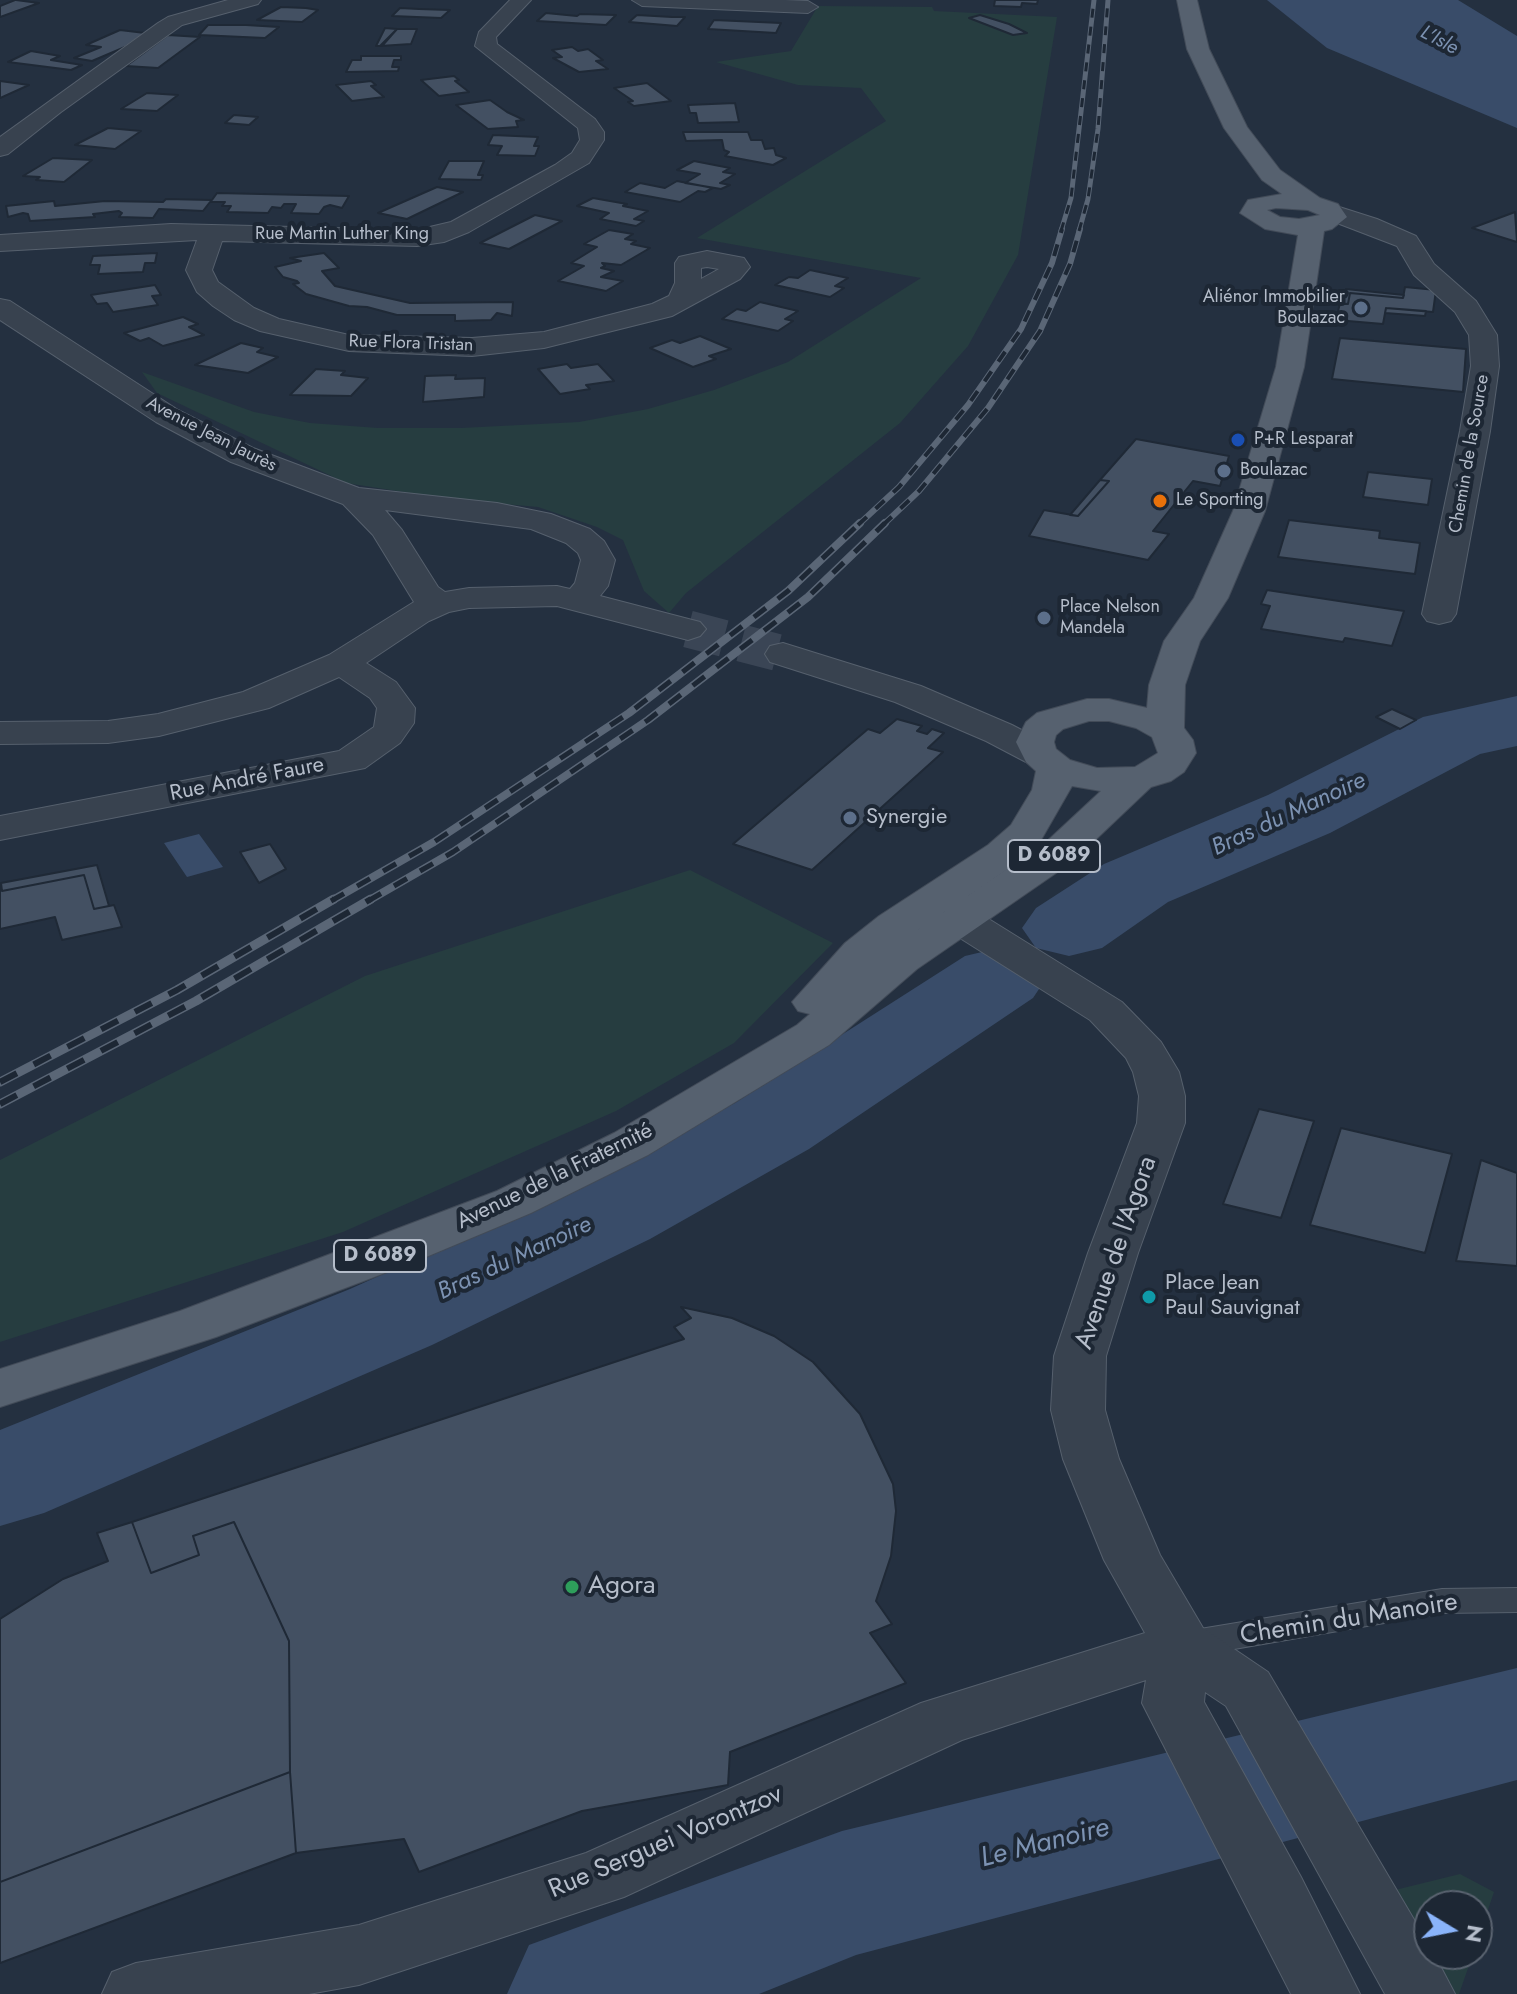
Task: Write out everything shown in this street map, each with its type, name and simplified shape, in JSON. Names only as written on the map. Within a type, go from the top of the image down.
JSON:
[{"type":"main road","points":[[1187,0],[1198,49],[1210,80],[1236,128],[1271,175],[1320,217]]},
{"type":"main road","points":[[1266,215],[1271,175]]},
{"type":"main road","points":[[1266,215],[1288,200],[1320,217]]},
{"type":"main road","points":[[1266,215],[1296,246],[1307,265]]},
{"type":"main road","points":[[1165,729],[1167,685],[1182,641],[1211,598],[1249,511],[1290,367],[1307,265],[1320,217]]},
{"type":"main road","points":[[1067,714],[1130,684],[1182,641]]},
{"type":"main road","points":[[1047,761],[1094,780],[1137,779],[1157,773],[1170,764],[1177,753],[1174,740],[1165,729],[1149,720],[1119,712],[1087,710],[1067,714]]},
{"type":"main road","name":"Avenue de la Fraternité","points":[[0,1388],[198,1324],[514,1202],[631,1144],[813,1035],[902,960],[1002,854],[1027,832],[1052,790],[1047,761],[1035,742],[1039,730],[1067,714]]},
{"type":"main road","name":"Avenue de la Fraternité","points":[[947,912],[1058,853],[1137,779]]},
{"type":"street","points":[[0,149],[53,107],[175,21],[251,0]]},
{"type":"street","name":"Rue Martin Luther King","points":[[0,243],[76,236],[214,233],[431,237],[460,227],[581,158],[592,140],[587,124],[493,54],[484,41],[521,0]]},
{"type":"street","points":[[642,0],[808,7]]},
{"type":"street","name":"Chemin de la Source","points":[[1320,217],[1393,233],[1407,241],[1423,269],[1466,307],[1483,335],[1485,366],[1475,431],[1439,614]]},
{"type":"street","name":"Rue Flora Tristan","points":[[214,233],[204,250],[199,270],[207,286],[223,300],[244,314],[270,325],[349,343],[472,347],[544,340],[639,317],[681,301]]},
{"type":"street","name":"Avenue Jean Jaurès","points":[[0,307],[167,416],[242,455],[354,497],[386,530],[425,594],[439,604]]},
{"type":"street","points":[[354,497],[511,516],[557,526],[578,536],[592,548],[598,560],[591,586],[579,599]]},
{"type":"street","points":[[0,733],[66,735],[159,725],[256,700],[342,663],[381,635],[439,604],[498,595],[530,594],[579,599],[688,629]]},
{"type":"street","points":[[783,654],[908,694],[999,733],[1047,761]]},
{"type":"street","name":"Rue André Faure","points":[[0,828],[351,760],[387,735],[395,723],[396,708],[383,690],[342,663]]},
{"type":"street","points":[[908,694],[1016,715],[1067,714]]},
{"type":"street","name":"Avenue de l'Agora","points":[[947,912],[1106,1011],[1145,1052],[1156,1072],[1162,1096],[1161,1123],[1118,1238],[1080,1356],[1078,1410],[1091,1459],[1133,1560],[1182,1645]]},
{"type":"street","points":[[1326,1994],[1173,1703],[1182,1645],[1247,1689],[1421,1994]]},
{"type":"street","name":"Rue Serguei Vorontzov","points":[[136,1994],[359,1955],[601,1877],[943,1721],[1182,1645]]},
{"type":"lane","name":"Chemin du Manoire","points":[[1182,1645],[1442,1601],[1517,1600]]},
{"type":"green space","points":[[818,6],[932,7],[934,11],[1057,17],[1018,255],[968,346],[900,423],[686,593],[669,613],[644,591],[623,540],[597,527],[538,507],[448,499],[346,483],[157,393],[142,372],[254,412],[310,423],[378,428],[461,428],[579,422],[648,409],[714,390],[788,362],[921,278],[697,238],[886,121],[861,88],[798,85],[716,62],[791,51]]},
{"type":"green space","points":[[690,870],[833,943],[734,1043],[616,1111],[343,1232],[0,1342],[0,1160],[365,976]]},
{"type":"green space","points":[[1460,1874],[1490,1890],[1413,1890],[1413,1929],[1391,1891]]},
{"type":"green space","points":[[1437,1970],[1467,1970],[1459,1994],[1451,1994]]},
{"type":"water","name":"L'Isle","points":[[1267,0],[1458,0],[1517,36],[1517,128],[1327,48]]},
{"type":"water","points":[[199,834],[223,867],[187,877],[164,843]]},
{"type":"building","points":[[15,0],[39,3],[0,17],[0,6]]},
{"type":"building","points":[[995,0],[1038,0],[1037,4],[1022,3],[1021,7],[994,6]]},
{"type":"building","points":[[281,7],[318,10],[302,22],[257,20]]},
{"type":"building","points":[[400,8],[450,10],[441,18],[392,16]]},
{"type":"building","points":[[546,13],[616,15],[606,25],[537,21]]},
{"type":"building","points":[[637,15],[685,17],[677,26],[629,22]]},
{"type":"building","points":[[980,15],[1027,33],[1013,35],[969,18]]},
{"type":"building","points":[[714,20],[781,23],[776,33],[708,29]]},
{"type":"building","points":[[208,25],[279,27],[265,38],[199,35]]},
{"type":"building","points":[[385,28],[397,29],[382,46],[376,46]]},
{"type":"building","points":[[397,29],[417,29],[411,44],[380,46]]},
{"type":"building","points":[[120,30],[145,33],[125,47],[92,61],[74,58],[101,47],[86,45]]},
{"type":"building","points":[[168,35],[200,37],[158,68],[126,66]]},
{"type":"building","points":[[572,47],[578,51],[588,49],[603,60],[596,61],[608,69],[579,72],[553,58],[562,57],[552,50]]},
{"type":"building","points":[[31,51],[60,56],[51,60],[82,65],[71,70],[8,62]]},
{"type":"building","points":[[361,56],[401,56],[401,60],[394,60],[392,67],[399,67],[398,71],[346,72],[352,60],[361,60]]},
{"type":"building","points":[[454,76],[459,80],[455,81],[469,92],[439,96],[421,80]]},
{"type":"building","points":[[0,81],[29,85],[0,98]]},
{"type":"building","points":[[371,81],[376,85],[371,86],[384,97],[352,101],[336,85]]},
{"type":"building","points":[[647,83],[671,101],[634,106],[628,102],[633,101],[614,88]]},
{"type":"building","points":[[147,93],[178,95],[157,111],[121,109]]},
{"type":"building","points":[[490,100],[524,120],[516,121],[518,127],[488,129],[456,105]]},
{"type":"building","points":[[735,103],[739,122],[698,123],[696,113],[690,113],[688,105]]},
{"type":"building","points":[[234,115],[258,117],[249,125],[225,123]]},
{"type":"building","points":[[108,128],[141,131],[115,149],[75,145]]},
{"type":"building","points":[[683,132],[748,132],[751,140],[762,140],[765,149],[774,148],[776,155],[786,158],[773,165],[725,156],[729,152],[724,150],[722,140],[686,141]]},
{"type":"building","points":[[493,135],[538,137],[534,146],[539,146],[535,156],[497,155],[502,146],[488,145]]},
{"type":"building","points":[[53,158],[92,160],[64,182],[23,176]]},
{"type":"building","points":[[449,161],[484,161],[478,175],[483,175],[481,180],[439,179]]},
{"type":"building","points":[[694,161],[730,168],[723,172],[735,174],[720,183],[730,185],[721,189],[685,183],[700,174],[677,170]]},
{"type":"building","points":[[677,181],[713,188],[698,191],[680,202],[625,192],[640,183],[665,188]]},
{"type":"building","points":[[437,187],[463,192],[407,219],[378,213]]},
{"type":"building","points":[[217,193],[349,196],[342,208],[330,205],[319,214],[291,213],[296,204],[272,207],[268,213],[227,212],[231,206],[222,206],[225,202],[210,202],[203,211],[159,209],[153,218],[119,217],[122,213],[119,211],[93,214],[95,217],[30,221],[28,214],[23,213],[8,217],[6,206],[54,201],[55,206],[105,201],[212,200]]},
{"type":"building","points":[[593,198],[648,211],[634,219],[644,221],[636,226],[600,219],[609,213],[577,206]]},
{"type":"building","points":[[1515,212],[1517,242],[1472,228]]},
{"type":"building","points":[[535,215],[562,221],[509,249],[480,243]]},
{"type":"building","points":[[609,230],[633,234],[625,239],[636,241],[631,244],[650,248],[621,265],[602,263],[605,266],[601,268],[614,271],[601,277],[623,281],[606,291],[558,281],[584,266],[571,263],[597,247],[584,244]]},
{"type":"building","points":[[157,253],[155,263],[145,263],[143,272],[98,274],[100,265],[90,265],[93,256]]},
{"type":"building","points":[[324,253],[339,268],[322,271],[335,286],[410,303],[513,302],[512,316],[497,313],[491,320],[455,321],[455,315],[397,315],[349,306],[306,294],[293,284],[299,283],[297,281],[283,277],[275,267],[301,261],[290,258]]},
{"type":"building","points":[[810,270],[848,278],[835,286],[844,288],[830,297],[775,285],[789,277],[798,278]]},
{"type":"building","points":[[155,285],[161,295],[152,296],[158,305],[113,312],[107,303],[97,304],[91,295]]},
{"type":"building","points":[[1405,287],[1436,290],[1433,312],[1386,308],[1383,324],[1336,320],[1340,303],[1348,304],[1350,293],[1403,298]]},
{"type":"building","points":[[1346,289],[1404,295],[1403,298],[1350,293],[1348,304],[1343,304]]},
{"type":"building","points":[[760,302],[798,311],[785,319],[793,321],[778,331],[722,319],[737,309],[746,311]]},
{"type":"building","points":[[1386,308],[1426,311],[1425,316],[1385,313]]},
{"type":"building","points":[[183,317],[198,324],[189,327],[204,335],[163,346],[149,338],[140,341],[124,333]]},
{"type":"building","points":[[700,336],[731,349],[709,356],[716,359],[693,367],[650,348],[672,340],[680,343]]},
{"type":"building","points":[[1340,338],[1466,349],[1463,392],[1332,379]]},
{"type":"building","points":[[241,343],[263,348],[257,352],[278,357],[248,373],[195,365]]},
{"type":"building","points":[[567,364],[571,368],[598,364],[614,381],[586,385],[590,389],[560,394],[538,369]]},
{"type":"building","points":[[316,369],[345,371],[341,375],[368,378],[351,396],[290,395]]},
{"type":"building","points":[[456,375],[455,379],[485,378],[484,397],[423,402],[425,376]]},
{"type":"building","points":[[1136,439],[1229,456],[1220,486],[1193,481],[1153,531],[1169,534],[1148,560],[1029,536],[1044,510],[1078,516],[1109,481],[1100,480]]},
{"type":"building","points":[[1368,472],[1432,479],[1428,505],[1363,497]]},
{"type":"building","points":[[1100,480],[1109,481],[1078,516],[1070,515]]},
{"type":"building","points":[[1289,520],[1380,531],[1379,538],[1420,543],[1415,574],[1278,557]]},
{"type":"building","points":[[1267,590],[1404,611],[1392,646],[1345,638],[1343,642],[1261,629],[1270,606],[1261,604]]},
{"type":"building","points":[[1392,709],[1416,720],[1400,729],[1376,717]]},
{"type":"building","points":[[897,719],[922,726],[917,731],[927,734],[932,729],[944,733],[928,748],[943,752],[812,870],[733,844],[868,729],[880,733]]},
{"type":"building","points":[[270,844],[286,869],[259,883],[240,852]]},
{"type":"building","points":[[97,865],[109,906],[94,909],[84,875],[2,891],[1,883]]},
{"type":"building","points":[[84,875],[94,909],[114,905],[122,927],[62,940],[55,917],[0,929],[0,884],[2,891]]},
{"type":"building","points":[[1259,1109],[1314,1121],[1281,1218],[1223,1204]]},
{"type":"building","points":[[1341,1128],[1452,1154],[1425,1253],[1310,1225]]},
{"type":"building","points":[[1481,1160],[1517,1173],[1517,1266],[1456,1261]]},
{"type":"building","name":"Agora","points":[[681,1307],[732,1318],[774,1336],[813,1362],[860,1414],[893,1484],[896,1511],[891,1556],[876,1601],[892,1624],[870,1633],[906,1683],[730,1752],[728,1785],[582,1811],[419,1872],[404,1839],[296,1853],[290,1772],[289,1641],[234,1522],[193,1536],[199,1555],[151,1573],[132,1522],[684,1339],[674,1327],[691,1318]]},
{"type":"building","points":[[132,1522],[151,1573],[199,1555],[193,1536],[234,1522],[289,1641],[290,1772],[0,1882],[0,1619],[63,1579],[108,1561],[97,1533]]},
{"type":"building","points":[[290,1772],[296,1853],[0,1963],[0,1882]]},
{"type":"waterway","name":"Bras du Manoire","points":[[1069,928],[1136,883],[1299,814],[1453,735],[1517,721]]},
{"type":"waterway","name":"Bras du Manoire","points":[[0,1480],[391,1317],[611,1214],[772,1126],[999,977]]},
{"type":"waterway","name":"Le Manoire","points":[[583,1994],[842,1895],[1517,1724]]},
{"type":"tunnel","points":[[688,629],[783,654]]},
{"type":"railway","points":[[1061,231],[1071,198],[1094,0]]},
{"type":"railway","points":[[1079,231],[1088,199],[1098,129],[1108,0]]},
{"type":"railway","points":[[858,525],[899,487],[968,405],[1021,329],[1052,263],[1062,229]]},
{"type":"railway","points":[[883,525],[919,491],[988,408],[1040,331],[1070,264],[1080,229]]},
{"type":"railway","points":[[331,901],[434,842],[629,713],[788,591],[860,523]]},
{"type":"railway","points":[[368,901],[453,852],[648,720],[808,597],[885,523]]},
{"type":"railway","points":[[0,1082],[177,990],[334,899]]},
{"type":"railway","points":[[0,1104],[196,1001],[371,899]]},
{"type":"place","name":"Aliénor Immobilier Boulazac","points":[[1361,308]]},
{"type":"place","name":"P+R Lesparat","points":[[1238,440]]},
{"type":"place","name":"Boulazac","points":[[1224,471]]},
{"type":"place","name":"Le Sporting","points":[[1160,501]]},
{"type":"place","name":"Place Nelson Mandela","points":[[1044,618]]},
{"type":"place","name":"Synergie","points":[[850,818]]},
{"type":"place","name":"Place Jean Paul Sauvignat","points":[[1149,1297]]},
{"type":"place","name":"Agora","points":[[572,1587]]}]
